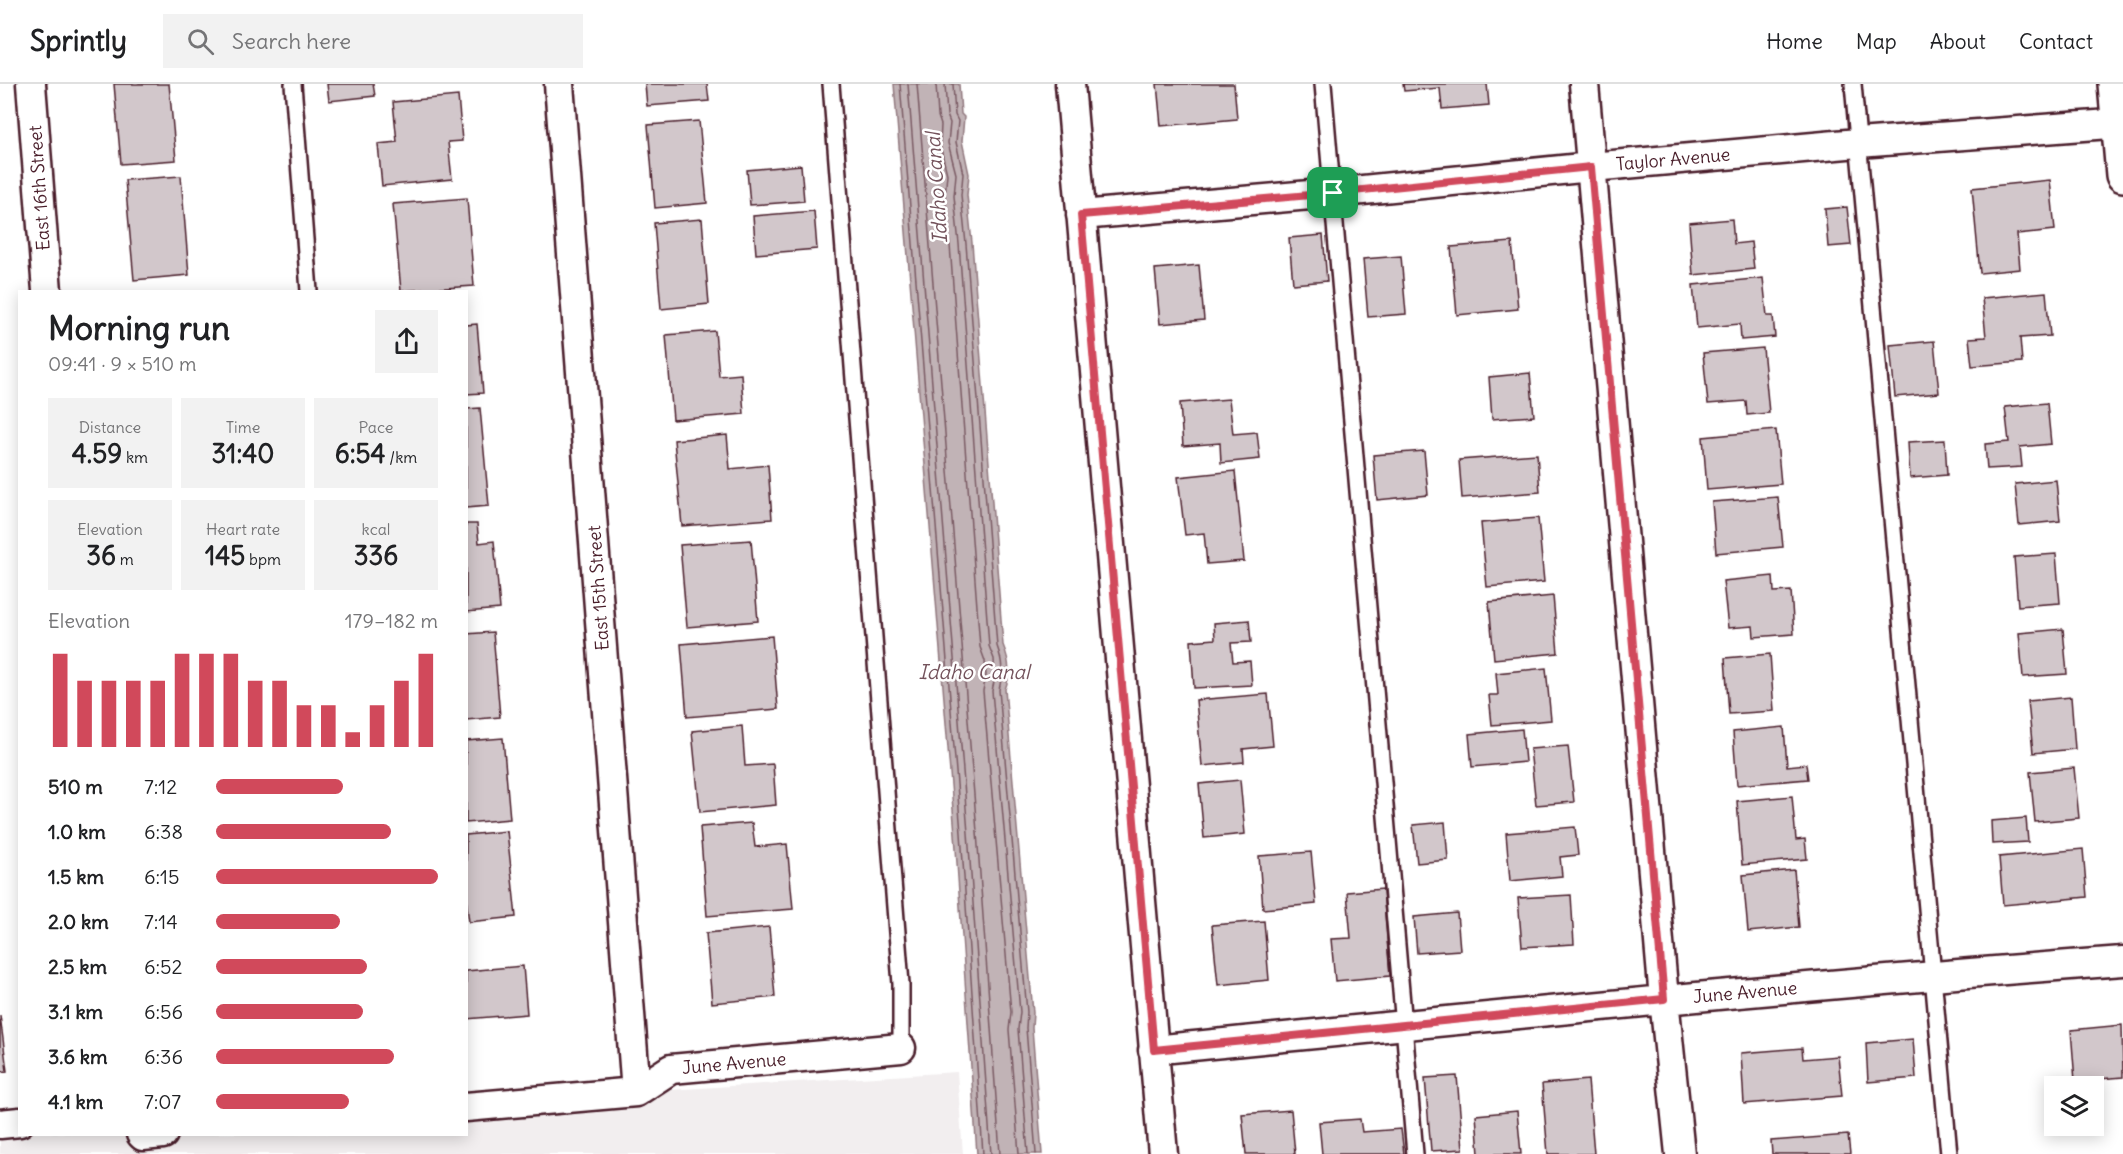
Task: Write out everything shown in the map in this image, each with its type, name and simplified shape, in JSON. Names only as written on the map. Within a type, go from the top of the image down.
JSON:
[{"type":"street","name":"East 16th Street","points":[[31,84],[46,290]]},
{"type":"street","name":"East 15th Street","points":[[560,84],[636,1092]]},
{"type":"street","points":[[1070,84],[1163,1154]]},
{"type":"street","points":[[1584,84],[1664,999],[1680,1154]]},
{"type":"street","points":[[2115,84],[2121,123],[2123,176]]},
{"type":"street","name":"Taylor Avenue","points":[[1081,215],[1858,143],[2121,123]]},
{"type":"street","name":"June Avenue","points":[[1154,1050],[1404,1023],[1664,999],[2123,961]]},
{"type":"street","name":"June Avenue","points":[[468,1107],[636,1092],[671,1069],[901,1048]]},
{"type":"street","points":[[0,1124],[18,1122]]},
{"type":"lane","points":[[293,84],[309,290]]},
{"type":"lane","points":[[831,84],[901,984],[901,1048]]},
{"type":"lane","points":[[1323,84],[1415,1154]]},
{"type":"lane","points":[[1852,84],[1949,1154]]},
{"type":"shaded area","points":[[957,1072],[963,1154],[0,1154],[0,1133],[18,1133],[18,1136],[468,1136],[468,1107],[636,1092]]},
{"type":"water","name":"Idaho Canal","points":[[894,84],[959,84],[961,114],[964,117],[962,141],[969,174],[967,195],[1003,645],[1008,667],[1005,689],[1033,1013],[1032,1028],[1042,1154],[977,1154],[955,834]]},
{"type":"building","points":[[114,84],[169,84],[176,160],[121,164]]},
{"type":"building","points":[[327,84],[373,84],[375,96],[329,101]]},
{"type":"building","points":[[645,84],[707,84],[709,101],[647,106]]},
{"type":"building","points":[[1157,84],[1234,84],[1237,119],[1161,126]]},
{"type":"building","points":[[1403,84],[1487,84],[1489,105],[1442,109],[1440,88],[1404,91]]},
{"type":"building","points":[[458,96],[462,141],[448,142],[452,179],[382,186],[378,144],[397,142],[393,102]]},
{"type":"building","points":[[699,121],[707,203],[655,208],[648,125]]},
{"type":"building","points":[[801,165],[804,201],[750,205],[747,170]]},
{"type":"building","points":[[181,176],[189,275],[134,280],[125,180]]},
{"type":"building","points":[[2050,180],[2055,230],[2017,234],[2020,269],[1980,273],[1972,188]]},
{"type":"building","points":[[467,198],[474,286],[401,290],[393,204]]},
{"type":"building","points":[[1847,207],[1851,245],[1828,247],[1825,209]]},
{"type":"building","points":[[814,211],[817,249],[756,254],[753,216]]},
{"type":"building","points":[[702,219],[709,304],[661,309],[654,223]]},
{"type":"building","points":[[1732,219],[1734,244],[1751,242],[1754,269],[1693,275],[1689,223]]},
{"type":"building","points":[[1323,235],[1327,281],[1293,284],[1289,238]]},
{"type":"building","points":[[1512,242],[1518,309],[1457,315],[1451,247]]},
{"type":"building","points":[[1401,256],[1406,314],[1368,317],[1363,259]]},
{"type":"building","points":[[1199,265],[1204,320],[1160,324],[1155,269]]},
{"type":"building","points":[[1763,278],[1767,316],[1773,316],[1775,337],[1741,340],[1740,324],[1697,328],[1693,285]]},
{"type":"building","points":[[2046,292],[2050,336],[2020,338],[2022,362],[1972,366],[1969,338],[1986,337],[1982,298]]},
{"type":"building","points":[[477,324],[483,393],[468,394],[468,325]]},
{"type":"building","points":[[715,331],[719,376],[741,374],[744,414],[673,420],[666,335]]},
{"type":"building","points":[[1934,341],[1939,393],[1895,397],[1890,345]]},
{"type":"building","points":[[1763,348],[1769,413],[1747,415],[1746,401],[1708,404],[1703,353]]},
{"type":"building","points":[[1530,373],[1534,416],[1492,419],[1489,377]]},
{"type":"building","points":[[1229,399],[1233,434],[1257,432],[1260,459],[1221,463],[1220,443],[1183,446],[1180,403]]},
{"type":"building","points":[[2047,403],[2051,444],[2020,447],[2022,467],[1987,469],[1985,444],[2009,442],[2005,407]]},
{"type":"building","points":[[480,408],[489,506],[468,508],[468,409]]},
{"type":"building","points":[[1776,430],[1781,484],[1707,490],[1703,437]]},
{"type":"building","points":[[727,435],[730,469],[768,465],[772,519],[682,526],[674,440]]},
{"type":"building","points":[[1945,440],[1947,475],[1910,478],[1908,442]]},
{"type":"building","points":[[1424,451],[1428,495],[1377,500],[1373,455]]},
{"type":"building","points":[[1537,454],[1540,492],[1462,498],[1459,460]]},
{"type":"building","points":[[1235,471],[1244,561],[1207,564],[1204,533],[1185,535],[1178,477]]},
{"type":"building","points":[[2056,480],[2060,521],[2019,525],[2015,484]]},
{"type":"building","points":[[1778,497],[1783,547],[1716,553],[1712,502]]},
{"type":"building","points":[[1538,518],[1544,582],[1487,587],[1481,523]]},
{"type":"building","points":[[468,524],[477,524],[479,543],[494,541],[500,609],[468,612]]},
{"type":"building","points":[[751,540],[758,621],[687,627],[680,545]]},
{"type":"building","points":[[2056,554],[2060,603],[2018,606],[2014,557]]},
{"type":"building","points":[[1773,576],[1774,592],[1791,591],[1794,634],[1754,637],[1753,626],[1728,628],[1723,581]]},
{"type":"building","points":[[1553,596],[1558,653],[1494,659],[1489,602]]},
{"type":"building","points":[[1249,620],[1251,642],[1231,643],[1233,662],[1250,661],[1252,685],[1194,688],[1191,641],[1215,639],[1214,623]]},
{"type":"building","points":[[2063,629],[2067,674],[2023,677],[2019,633]]},
{"type":"building","points":[[493,632],[500,717],[468,720],[468,634]]},
{"type":"building","points":[[772,636],[778,709],[687,717],[681,644]]},
{"type":"building","points":[[1770,654],[1774,711],[1729,714],[1725,658]]},
{"type":"building","points":[[1546,668],[1551,720],[1492,725],[1489,695],[1498,695],[1496,673]]},
{"type":"building","points":[[1268,694],[1273,746],[1243,749],[1244,762],[1202,766],[1196,700]]},
{"type":"building","points":[[2071,697],[2075,749],[2033,753],[2028,701]]},
{"type":"building","points":[[742,726],[745,766],[773,764],[776,805],[700,812],[692,731]]},
{"type":"building","points":[[1784,727],[1787,766],[1806,764],[1808,779],[1737,785],[1733,732]]},
{"type":"building","points":[[1522,729],[1525,762],[1472,767],[1469,734]]},
{"type":"building","points":[[503,738],[510,819],[468,823],[468,741]]},
{"type":"building","points":[[1568,746],[1574,802],[1536,805],[1530,749]]},
{"type":"building","points":[[2074,768],[2079,818],[2035,822],[2030,772]]},
{"type":"building","points":[[1240,780],[1245,834],[1204,838],[1199,784]]},
{"type":"building","points":[[1792,796],[1796,840],[1805,839],[1807,859],[1742,865],[1737,801]]},
{"type":"building","points":[[2026,818],[2028,842],[1992,844],[1991,821]]},
{"type":"building","points":[[1445,822],[1448,860],[1417,863],[1413,825]]},
{"type":"building","points":[[752,823],[755,847],[787,844],[793,909],[707,916],[700,827]]},
{"type":"building","points":[[1575,827],[1578,855],[1560,857],[1562,876],[1510,881],[1506,833]]},
{"type":"building","points":[[507,831],[516,917],[469,922],[468,835]]},
{"type":"building","points":[[2083,849],[2087,897],[2003,905],[1999,857]]},
{"type":"building","points":[[1311,852],[1316,904],[1263,909],[1259,856]]},
{"type":"building","points":[[1794,870],[1799,927],[1748,932],[1743,875]]},
{"type":"building","points":[[1383,889],[1390,976],[1335,981],[1331,939],[1351,938],[1347,892]]},
{"type":"building","points":[[1571,895],[1574,944],[1522,947],[1518,898]]},
{"type":"building","points":[[1457,913],[1460,950],[1417,953],[1414,917]]},
{"type":"building","points":[[1264,921],[1269,980],[1218,985],[1212,925]]},
{"type":"building","points":[[769,927],[775,997],[712,1003],[706,933]]},
{"type":"building","points":[[523,966],[527,1014],[468,1019],[468,971]]},
{"type":"building","points":[[0,1015],[7,1071],[0,1072]]},
{"type":"building","points":[[2122,1025],[2123,1077],[2104,1079],[2104,1076],[2075,1076],[2071,1030]]},
{"type":"building","points":[[1913,1039],[1916,1078],[1868,1082],[1866,1043]]},
{"type":"building","points":[[1802,1048],[1803,1059],[1838,1056],[1842,1096],[1744,1104],[1741,1053]]},
{"type":"building","points":[[1457,1076],[1463,1149],[1431,1151],[1425,1078]]},
{"type":"building","points":[[1588,1080],[1594,1154],[1548,1154],[1542,1084]]},
{"type":"building","points":[[1291,1110],[1295,1154],[1246,1154],[1242,1114]]},
{"type":"building","points":[[1517,1111],[1521,1154],[1479,1154],[1476,1115]]},
{"type":"building","points":[[1360,1119],[1362,1132],[1401,1129],[1404,1154],[1322,1154],[1319,1122]]},
{"type":"building","points":[[1848,1135],[1850,1154],[1772,1154],[1771,1141]]},
{"type":"route","points":[[1591,167],[1664,999],[1404,1023],[1154,1050],[1081,215],[1333,193],[1591,167]]}]
